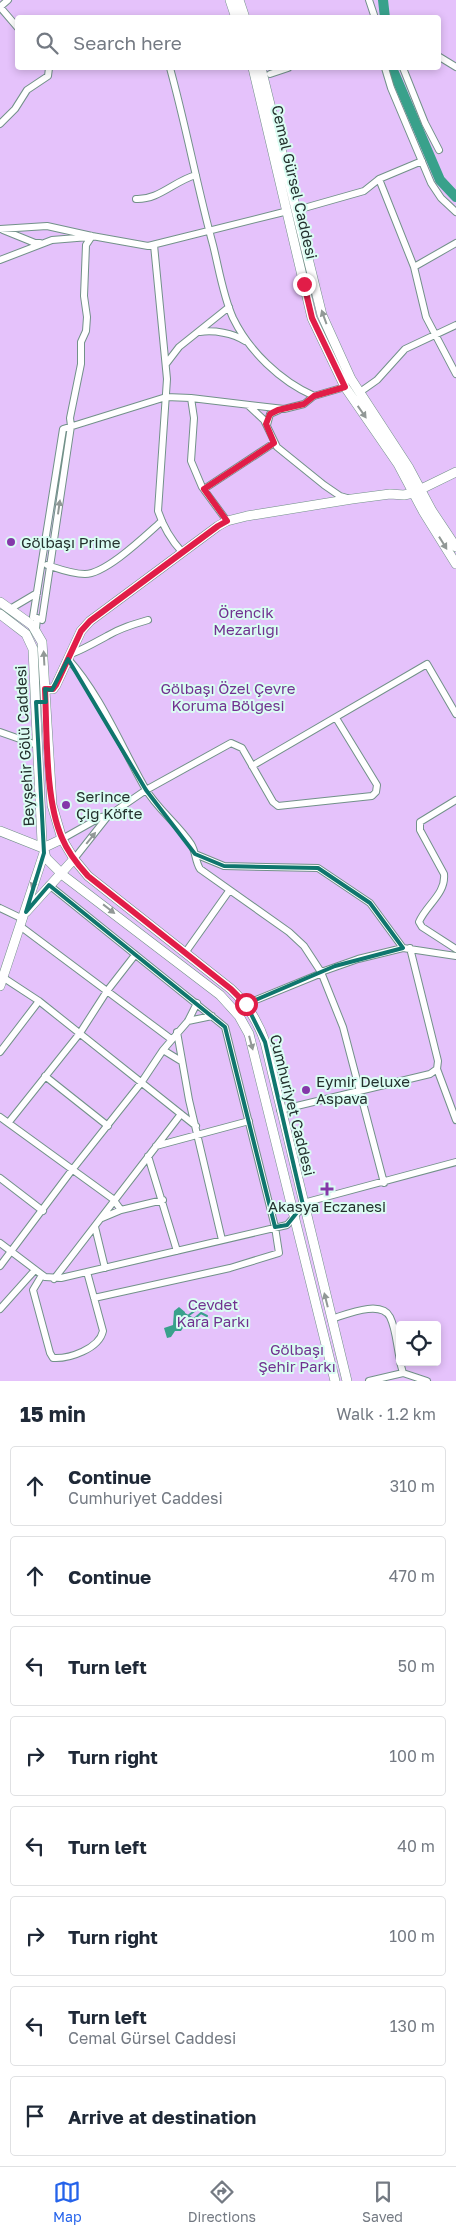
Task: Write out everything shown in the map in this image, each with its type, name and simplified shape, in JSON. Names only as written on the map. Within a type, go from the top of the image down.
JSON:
[{"type":"street","points":[[8,0],[0,7],[15,24]]},
{"type":"street","points":[[230,0],[235,15]]},
{"type":"street","points":[[239,0],[244,15]]},
{"type":"street","points":[[369,0],[374,15]]},
{"type":"street","points":[[441,58],[456,67]]},
{"type":"street","points":[[0,124],[15,109],[27,90],[48,76],[49,70]]},
{"type":"street","points":[[170,70],[229,307],[248,343]]},
{"type":"street","name":"Cemal Gürsel Caddesi","points":[[254,70],[322,315],[351,380],[409,468],[417,491],[456,564]]},
{"type":"street","name":"Cemal Gürsel Caddesi","points":[[262,70],[293,210],[312,318],[345,387],[456,547]]},
{"type":"street","points":[[270,74],[282,70]]},
{"type":"street","points":[[386,70],[391,88],[435,190],[456,212]]},
{"type":"street","points":[[404,70],[425,123],[439,150]]},
{"type":"street","points":[[1,230],[16,227],[47,226],[133,244],[154,244],[364,191],[378,179],[422,161]]},
{"type":"street","points":[[136,200],[153,198],[185,178],[196,175]]},
{"type":"street","points":[[378,179],[414,268],[426,317],[456,374]]},
{"type":"street","points":[[1,230],[35,242],[44,242]]},
{"type":"street","points":[[0,260],[44,242],[92,236]]},
{"type":"street","points":[[92,236],[86,245],[84,296],[87,317],[86,331],[82,342],[81,364],[74,392],[71,426],[42,620],[33,617],[63,429],[71,426],[166,397],[191,398],[284,409]]},
{"type":"street","points":[[414,268],[456,243]]},
{"type":"street","points":[[154,244],[166,365],[166,397],[158,511],[175,544],[182,552]]},
{"type":"street","points":[[166,365],[179,347],[229,307]]},
{"type":"street","points":[[360,392],[377,380],[405,349],[456,325]]},
{"type":"street","points":[[198,332],[217,332],[241,338],[281,376],[314,396]]},
{"type":"street","points":[[266,424],[270,414],[304,404],[314,396],[345,387]]},
{"type":"street","points":[[191,398],[194,418],[191,461],[204,489],[227,521]]},
{"type":"street","points":[[249,406],[266,424],[274,443],[324,486],[340,496],[352,499]]},
{"type":"street","points":[[204,489],[274,443]]},
{"type":"street","points":[[45,689],[53,689],[56,685],[81,631],[90,621],[227,521],[352,499],[417,491],[456,472]]},
{"type":"street","points":[[42,564],[75,573],[86,574],[95,572],[129,549],[162,521]]},
{"type":"street","points":[[10,609],[37,593]]},
{"type":"street","points":[[0,602],[36,630]]},
{"type":"street","points":[[0,614],[28,636],[36,630],[37,618]]},
{"type":"street","points":[[69,656],[89,648],[107,635],[148,620]]},
{"type":"street","name":"Cumhuriyet Caddesi","points":[[36,630],[42,642],[45,677],[50,794],[62,839],[74,859],[88,876],[231,989],[246,1004],[262,1033],[347,1381]]},
{"type":"street","name":"Beyşehir Gölü Caddesi","points":[[28,636],[33,649],[44,850]]},
{"type":"street","points":[[69,656],[90,689],[146,790],[190,843],[195,854],[195,861],[200,869],[290,932],[304,946],[322,972],[343,1027],[358,1091],[384,1182]]},
{"type":"street","points":[[252,766],[427,664],[456,714]]},
{"type":"street","points":[[34,678],[45,677]]},
{"type":"street","points":[[36,702],[46,702]]},
{"type":"street","points":[[23,919],[108,816],[146,790],[231,743],[242,748],[272,802],[278,806],[372,796],[376,792],[377,785],[336,718]]},
{"type":"street","points":[[0,732],[38,744]]},
{"type":"street","points":[[456,800],[420,822],[420,830],[444,874],[445,881],[442,890],[419,922],[422,927],[456,949]]},
{"type":"street","points":[[108,816],[101,817],[44,850],[23,919],[1,980],[39,1001],[196,1126]]},
{"type":"street","points":[[0,832],[44,850],[49,862],[60,873]]},
{"type":"street","points":[[195,854],[224,866],[318,868],[370,903],[407,948],[438,1061],[437,1069],[456,1116]]},
{"type":"street","name":"Cumhuriyet Caddesi","points":[[60,873],[220,996],[239,1016],[249,1034],[335,1381]]},
{"type":"street","points":[[50,885],[222,1024],[227,1033],[275,1227],[279,1253],[230,1268],[94,1298]]},
{"type":"street","points":[[185,953],[229,891]]},
{"type":"street","points":[[0,908],[23,919],[106,992],[171,1039]]},
{"type":"street","points":[[246,1004],[358,959],[407,948],[456,956]]},
{"type":"street","points":[[9,1122],[80,1033],[106,992],[135,955]]},
{"type":"street","points":[[0,1052],[39,1001]]},
{"type":"street","points":[[0,1266],[72,1170],[141,1083],[171,1039],[188,1021],[197,1003]]},
{"type":"street","points":[[188,1021],[212,1016]]},
{"type":"street","points":[[177,1032],[181,1061],[222,1240]]},
{"type":"street","points":[[163,1050],[181,1061]]},
{"type":"street","points":[[280,1110],[430,1074],[437,1069]]},
{"type":"street","points":[[45,1076],[108,1126]]},
{"type":"street","points":[[54,1279],[102,1218],[113,1199],[181,1114]]},
{"type":"street","points":[[0,1117],[113,1199],[121,1210]]},
{"type":"street","points":[[155,1146],[248,1121]]},
{"type":"street","points":[[148,1156],[163,1200],[176,1250]]},
{"type":"street","points":[[0,1243],[34,1270],[54,1279],[287,1225],[307,1202],[456,1162]]},
{"type":"street","points":[[0,1178],[43,1211]]},
{"type":"street","points":[[102,1218],[121,1210],[163,1200]]},
{"type":"street","points":[[95,1227],[105,1268]]},
{"type":"street","points":[[0,1309],[34,1270]]},
{"type":"street","points":[[42,1275],[33,1290],[50,1353],[53,1358],[59,1358],[90,1349],[102,1336],[87,1272]]},
{"type":"street","points":[[331,1319],[371,1308],[383,1310],[390,1316],[396,1343]]},
{"type":"street","points":[[401,1366],[403,1373]]},
{"type":"street","points":[[369,1381],[403,1373],[427,1381]]},
{"type":"highlighted area","points":[[68,659],[146,790],[195,854],[224,866],[318,868],[370,903],[403,948],[335,966],[246,1004],[265,1042],[303,1205],[287,1225],[275,1227],[225,1027],[49,885],[26,912],[44,853],[36,702],[46,702],[45,689],[52,690]]},
{"type":"green space","name":"Gölbaşı Özel Çevre Koruma Bölgesi","points":[[0,0],[456,0],[456,1381],[0,1381]]},
{"type":"shaded area","points":[[179,1307],[185,1312],[184,1326],[181,1331],[175,1331],[171,1337],[167,1338],[164,1328],[173,1325],[174,1311]]},
{"type":"waterway","points":[[383,0],[385,15]]},
{"type":"waterway","points":[[393,70],[440,180],[456,197]]},
{"type":"waterway","points":[[189,1315],[203,1305],[211,1308]]},
{"type":"waterway","points":[[185,1314],[194,1319],[201,1313],[207,1316]]},
{"type":"place","name":"Gölbaşı Prime","points":[[11,542]]},
{"type":"place","name":"Serince Çiğ Köfte","points":[[66,805]]},
{"type":"place","name":"Eymir Deluxe Aspava","points":[[306,1090]]},
{"type":"place","name":"Akasya Eczanesi","points":[[327,1189]]},
{"type":"route","points":[[246,1004],[231,989],[88,876],[70,854],[58,829],[50,794],[45,689],[53,689],[56,685],[81,631],[90,621],[227,521],[212,503],[204,489],[274,443],[266,424],[270,414],[278,410],[304,404],[314,396],[345,387],[312,318],[304,284]]},
{"type":"park label","name":"Örencik Mezarlığı","points":[[246,620]]},
{"type":"park label","name":"Cevdet Kara Parkı","points":[[213,1312]]},
{"type":"park label","name":"Gölbaşı Şehir Parkı","points":[[297,1358]]}]
